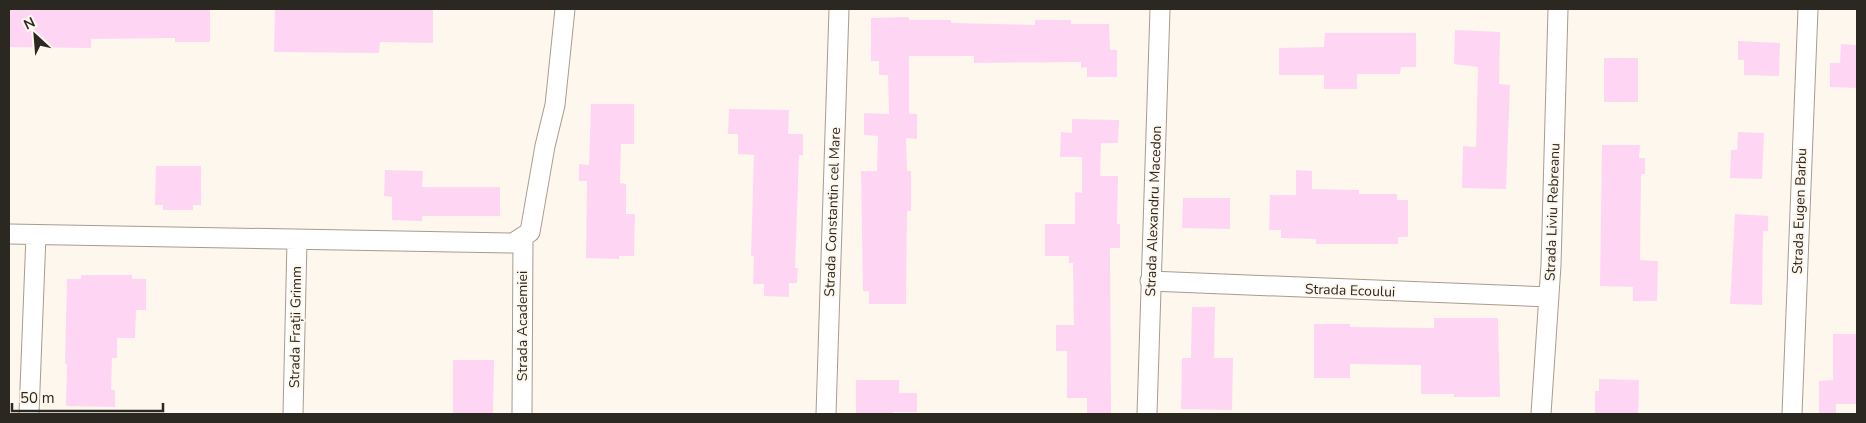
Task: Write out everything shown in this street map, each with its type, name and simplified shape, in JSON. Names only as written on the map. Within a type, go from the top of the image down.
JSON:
[{"type":"street","points":[[9,234],[297,241],[513,243],[530,232],[545,146],[555,105],[565,9]]},
{"type":"street","name":"Strada Constantin cel Mare","points":[[826,414],[839,9]]},
{"type":"street","name":"Strada Alexandru Macedon","points":[[1148,414],[1150,281],[1160,9]]},
{"type":"street","name":"Strada Liviu Rebreanu","points":[[1541,414],[1549,297],[1558,9]]},
{"type":"street","name":"Strada Eugen Barbu","points":[[1792,414],[1808,9]]},
{"type":"street","points":[[29,414],[36,235]]},
{"type":"street","name":"Strada Academiei","points":[[522,414],[523,238]]},
{"type":"street","name":"Strada Frații Grimm","points":[[293,414],[297,241]]},
{"type":"street","name":"Strada Ecoului","points":[[1150,281],[1549,297]]},
{"type":"building","points":[[9,9],[210,9],[210,42],[175,42],[175,38],[91,39],[91,48],[9,47]]},
{"type":"building","points":[[275,9],[433,10],[433,43],[380,42],[379,53],[274,52]]},
{"type":"building","points":[[909,17],[909,20],[951,20],[951,23],[1035,25],[1035,20],[1071,20],[1071,24],[1109,24],[1110,50],[1117,50],[1117,77],[1087,77],[1087,67],[1081,68],[1081,62],[974,63],[974,56],[909,56],[909,114],[917,114],[917,139],[906,138],[907,171],[911,171],[911,211],[907,211],[906,304],[869,304],[869,291],[863,291],[861,171],[877,171],[878,136],[864,135],[864,113],[889,114],[888,75],[879,75],[879,61],[871,61],[871,18]]},
{"type":"building","points":[[1455,30],[1500,32],[1499,84],[1510,85],[1506,189],[1462,188],[1463,146],[1476,147],[1478,67],[1454,64]]},
{"type":"building","points":[[1325,33],[1416,33],[1416,67],[1401,67],[1400,74],[1357,74],[1357,89],[1324,89],[1324,75],[1279,75],[1279,48],[1324,47]]},
{"type":"building","points":[[1738,41],[1780,43],[1779,76],[1744,75],[1744,60],[1738,60]]},
{"type":"building","points":[[1841,44],[1857,45],[1857,88],[1830,87],[1830,63],[1840,63]]},
{"type":"building","points":[[1604,58],[1638,58],[1638,102],[1604,102]]},
{"type":"building","points":[[591,104],[634,104],[634,144],[621,144],[620,183],[626,184],[626,214],[635,214],[634,256],[619,256],[619,259],[586,258],[587,181],[579,181],[579,164],[589,165]]},
{"type":"building","points":[[729,109],[789,110],[788,134],[803,134],[803,155],[799,155],[795,268],[798,268],[797,283],[789,283],[789,297],[764,296],[764,284],[753,284],[754,256],[751,256],[754,155],[738,154],[738,134],[728,134]]},
{"type":"building","points":[[1072,119],[1119,120],[1118,143],[1101,143],[1100,176],[1118,176],[1117,224],[1120,224],[1120,248],[1110,248],[1111,414],[1087,414],[1087,398],[1067,398],[1067,351],[1056,351],[1056,325],[1074,325],[1073,263],[1069,263],[1069,256],[1045,256],[1045,224],[1075,224],[1075,192],[1082,193],[1082,157],[1060,157],[1061,132],[1072,133]]},
{"type":"building","points":[[1738,132],[1764,133],[1762,179],[1730,178],[1731,150],[1737,150]]},
{"type":"building","points":[[1602,145],[1640,145],[1639,158],[1645,158],[1645,174],[1641,174],[1640,260],[1658,261],[1657,301],[1633,301],[1633,287],[1600,286]]},
{"type":"building","points":[[156,166],[201,166],[201,205],[193,205],[193,210],[163,210],[163,205],[155,205]]},
{"type":"building","points":[[385,170],[423,171],[422,187],[500,187],[500,216],[422,216],[422,221],[392,220],[392,197],[384,196]]},
{"type":"building","points":[[1296,170],[1312,171],[1312,189],[1359,190],[1359,194],[1397,194],[1397,200],[1408,200],[1408,237],[1398,237],[1398,244],[1316,244],[1316,239],[1281,238],[1281,230],[1269,230],[1270,195],[1296,195]]},
{"type":"building","points":[[1183,198],[1230,198],[1230,229],[1182,228]]},
{"type":"building","points":[[1735,214],[1768,216],[1768,231],[1763,231],[1762,305],[1730,304]]},
{"type":"building","points":[[81,275],[132,275],[132,279],[146,279],[146,310],[136,310],[135,338],[117,338],[117,358],[112,358],[111,390],[115,390],[115,407],[66,406],[67,279],[81,279]]},
{"type":"building","points":[[1192,307],[1215,307],[1214,358],[1233,358],[1232,410],[1181,409],[1182,358],[1191,358]]},
{"type":"building","points":[[1434,318],[1498,318],[1500,397],[1454,397],[1454,394],[1421,394],[1421,365],[1350,364],[1350,378],[1314,378],[1314,324],[1350,324],[1350,327],[1434,328]]},
{"type":"building","points":[[1833,334],[1857,334],[1857,404],[1836,404],[1836,414],[1819,414],[1819,381],[1833,380]]},
{"type":"building","points":[[453,360],[494,360],[493,414],[453,414]]},
{"type":"building","points":[[1599,379],[1639,380],[1638,414],[1595,413],[1595,391],[1599,391]]},
{"type":"building","points":[[856,380],[899,380],[899,393],[917,393],[917,412],[893,412],[893,414],[856,413]]}]
